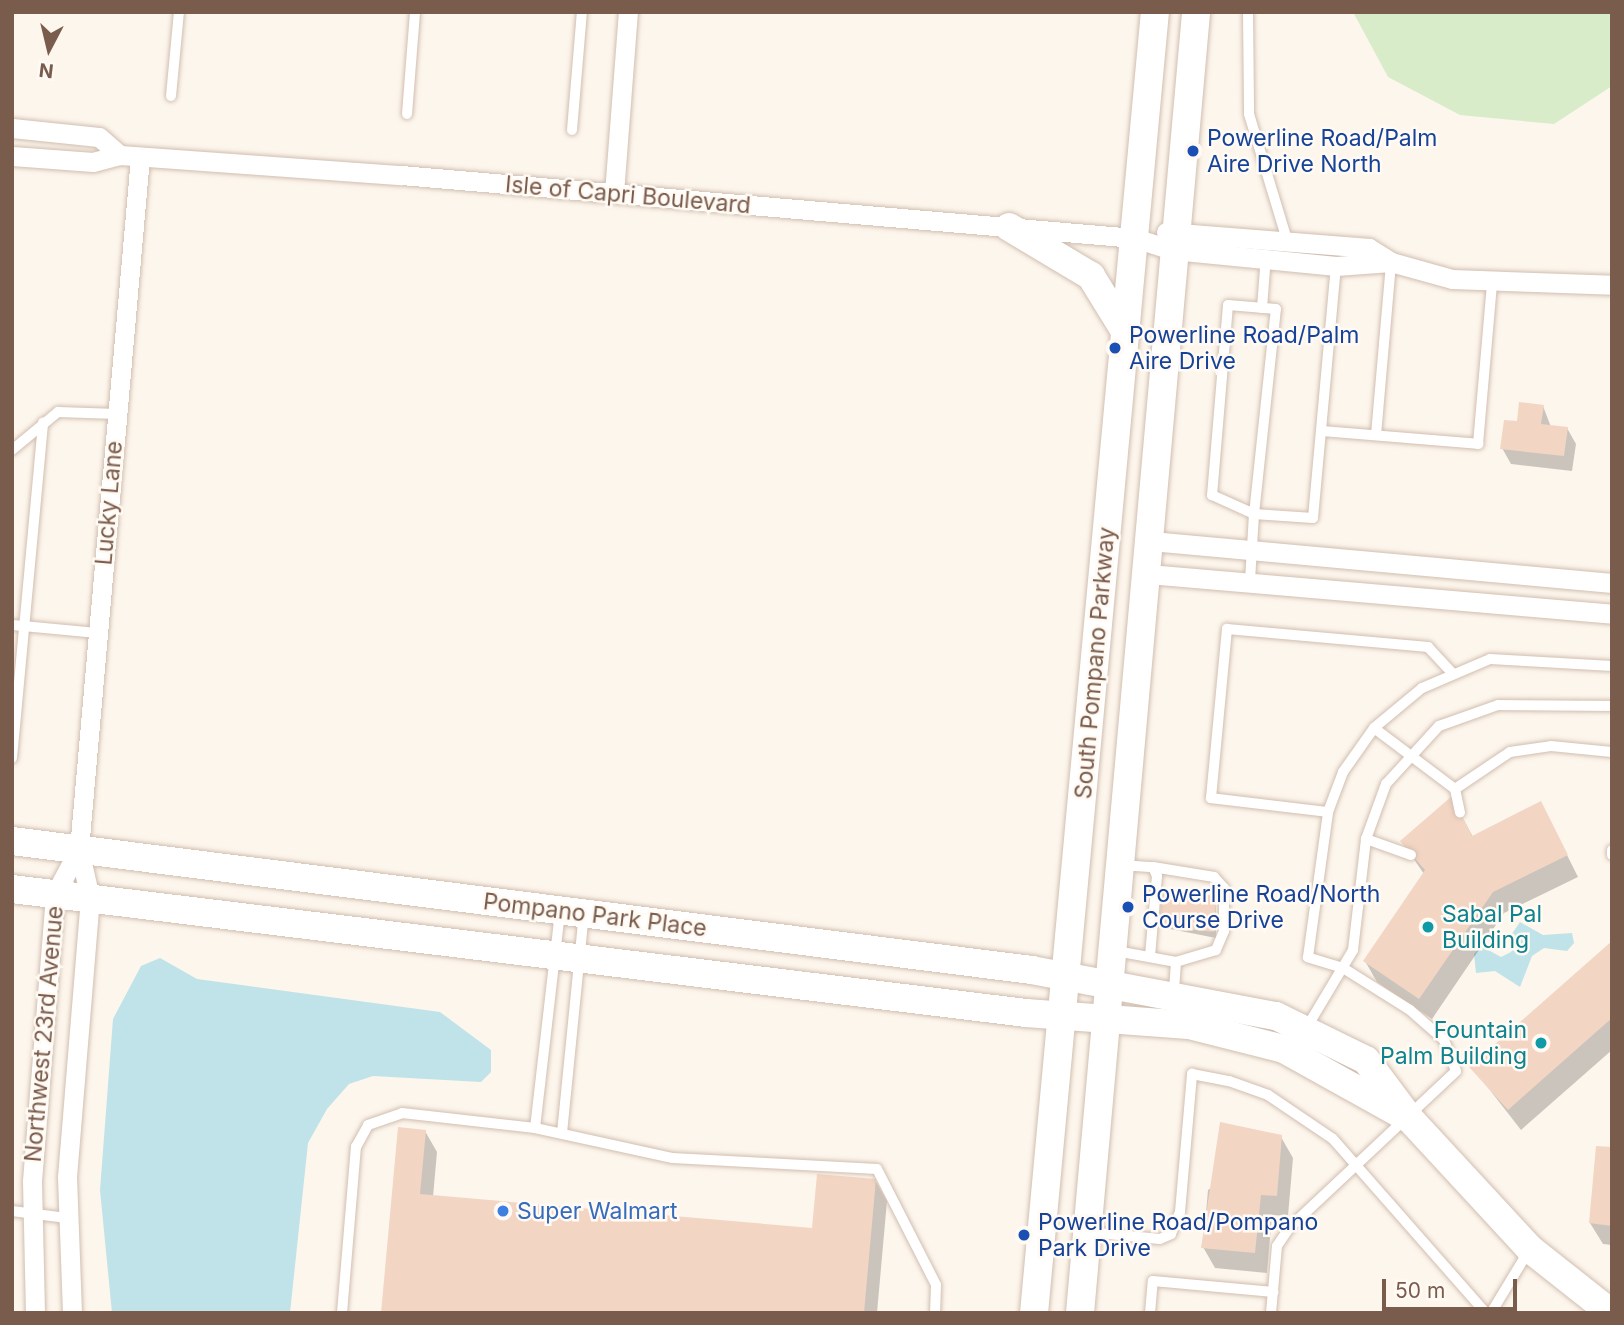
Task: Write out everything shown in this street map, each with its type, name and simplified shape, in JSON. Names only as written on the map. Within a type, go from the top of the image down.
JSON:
[{"type":"street","points":[[614,193],[628,12]]},
{"type":"street","name":"South Pompano Parkway","points":[[1034,1313],[1154,12]]},
{"type":"street","name":"South Pompano Parkway","points":[[1080,1313],[1151,541],[1174,240],[1196,12]]},
{"type":"street","name":"Isle of Capri Boulevard","points":[[12,128],[99,137],[120,155]]},
{"type":"street","name":"Isle of Capri Boulevard","points":[[12,156],[93,162],[120,155],[614,193],[1288,251]]},
{"type":"street","name":"Lucky Lane","points":[[79,849],[140,157]]},
{"type":"street","points":[[1009,227],[1091,276],[1126,333]]},
{"type":"street","points":[[1288,251],[1338,245],[1369,248],[1391,262]]},
{"type":"street","points":[[1288,251],[1336,266],[1391,262],[1492,283],[1612,285]]},
{"type":"street","points":[[1151,541],[1612,583]]},
{"type":"street","points":[[1391,594],[1392,563]]},
{"type":"street","points":[[1148,574],[1612,614]]},
{"type":"street","points":[[1553,608],[1554,578]]},
{"type":"street","name":"Pompano Park Place","points":[[12,841],[1066,976],[1173,998],[1314,1016],[1366,1060],[1410,1119]]},
{"type":"street","name":"Northwest 23rd Avenue","points":[[35,1313],[22,1212],[55,894],[79,849]]},
{"type":"street","name":"Northwest 23rd Avenue","points":[[72,1313],[66,1218],[90,898],[79,849]]},
{"type":"street","name":"Pompano Park Place","points":[[12,889],[568,958],[1061,1015],[1212,1028],[1266,1043],[1320,1066],[1410,1119]]},
{"type":"street","points":[[1410,1119],[1530,1249],[1611,1313]]},
{"type":"lane","points":[[171,96],[179,12]]},
{"type":"lane","points":[[407,114],[415,12]]},
{"type":"lane","points":[[572,130],[582,12]]},
{"type":"lane","points":[[1248,12],[1248,114],[1288,251]]},
{"type":"lane","points":[[1250,581],[1254,514],[1276,309],[1228,305],[1212,495],[1254,514],[1313,519],[1338,245]]},
{"type":"lane","points":[[1262,308],[1267,249]]},
{"type":"lane","points":[[1376,435],[1391,262]]},
{"type":"lane","points":[[1321,431],[1478,444],[1492,283]]},
{"type":"lane","points":[[12,450],[58,412],[117,414]]},
{"type":"lane","points":[[12,758],[28,626],[43,422]]},
{"type":"lane","points":[[12,625],[98,633]]},
{"type":"lane","points":[[1328,811],[1211,798],[1227,629],[1428,647],[1451,672]]},
{"type":"lane","points":[[1271,1313],[1278,1246],[1289,1228],[1410,1119],[1456,1071],[1444,1040],[1343,968],[1308,957],[1328,811],[1343,772],[1374,728],[1451,672],[1490,659],[1612,666]]},
{"type":"lane","points":[[1314,1016],[1343,968],[1359,922],[1366,839],[1386,784],[1409,755],[1440,726],[1498,705],[1612,706]]},
{"type":"lane","points":[[1374,728],[1455,789],[1460,812]]},
{"type":"lane","points":[[1455,789],[1510,752],[1552,746],[1612,752]]},
{"type":"lane","points":[[1366,839],[1411,855]]},
{"type":"lane","points":[[1113,951],[1176,962],[1216,950],[1224,931],[1224,888],[1214,877],[1153,867],[1121,865]]},
{"type":"lane","points":[[1150,956],[1153,867]]},
{"type":"lane","points":[[562,1133],[572,912]]},
{"type":"lane","points":[[535,1128],[568,958],[572,912]]},
{"type":"lane","points":[[1173,998],[1176,962]]},
{"type":"lane","points":[[1087,1232],[1160,1239],[1177,1226],[1192,1074],[1268,1095],[1324,1132],[1489,1313],[1530,1249]]},
{"type":"lane","points":[[342,1313],[356,1147],[368,1125],[402,1113],[535,1128],[673,1157],[877,1169],[936,1284],[934,1313]]},
{"type":"lane","points":[[22,1212],[66,1218]]},
{"type":"lane","points":[[1150,1313],[1153,1281],[1273,1292]]},
{"type":"green space","points":[[1353,12],[1612,12],[1612,86],[1554,124],[1460,115],[1388,77]]},
{"type":"water","points":[[1520,922],[1543,935],[1572,933],[1574,943],[1567,951],[1544,948],[1532,956],[1520,987],[1495,971],[1476,973],[1474,954],[1481,946],[1501,957],[1511,952],[1515,944],[1509,938]]},
{"type":"water","points":[[160,958],[197,979],[440,1012],[491,1050],[491,1072],[481,1082],[373,1076],[349,1084],[327,1109],[308,1143],[290,1313],[112,1313],[100,1190],[113,1019],[141,966]]},
{"type":"building","points":[[1519,402],[1544,405],[1541,424],[1568,427],[1564,456],[1500,449],[1504,420],[1517,421]]},
{"type":"building","name":"Sabal Pal Building","points":[[1452,796],[1472,836],[1541,801],[1568,855],[1493,892],[1419,999],[1363,961],[1425,870],[1400,841]]},
{"type":"building","points":[[1162,891],[1217,896],[1214,932],[1159,927]]},
{"type":"building","name":"Fountain Palm Building","points":[[1612,941],[1612,1018],[1508,1110],[1469,1067]]},
{"type":"building","points":[[1220,1122],[1282,1135],[1277,1196],[1261,1195],[1255,1253],[1201,1248]]},
{"type":"building","name":"Super Walmart","points":[[398,1127],[426,1130],[420,1194],[812,1228],[817,1174],[876,1179],[864,1313],[381,1313]]},
{"type":"building","points":[[1596,1146],[1612,1147],[1612,1226],[1589,1223]]},
{"type":"place","name":"Powerline Road/Palm Aire Drive North","points":[[1193,151]]},
{"type":"place","name":"Powerline Road/Palm Aire Drive","points":[[1115,348]]},
{"type":"place","name":"Powerline Road/North Course Drive","points":[[1128,907]]},
{"type":"place","name":"Sabal Pal Building","points":[[1428,927]]},
{"type":"place","name":"Fountain Palm Building","points":[[1541,1043]]},
{"type":"place","name":"Super Walmart","points":[[503,1211]]},
{"type":"place","name":"Powerline Road/Pompano Park Drive","points":[[1024,1235]]}]
